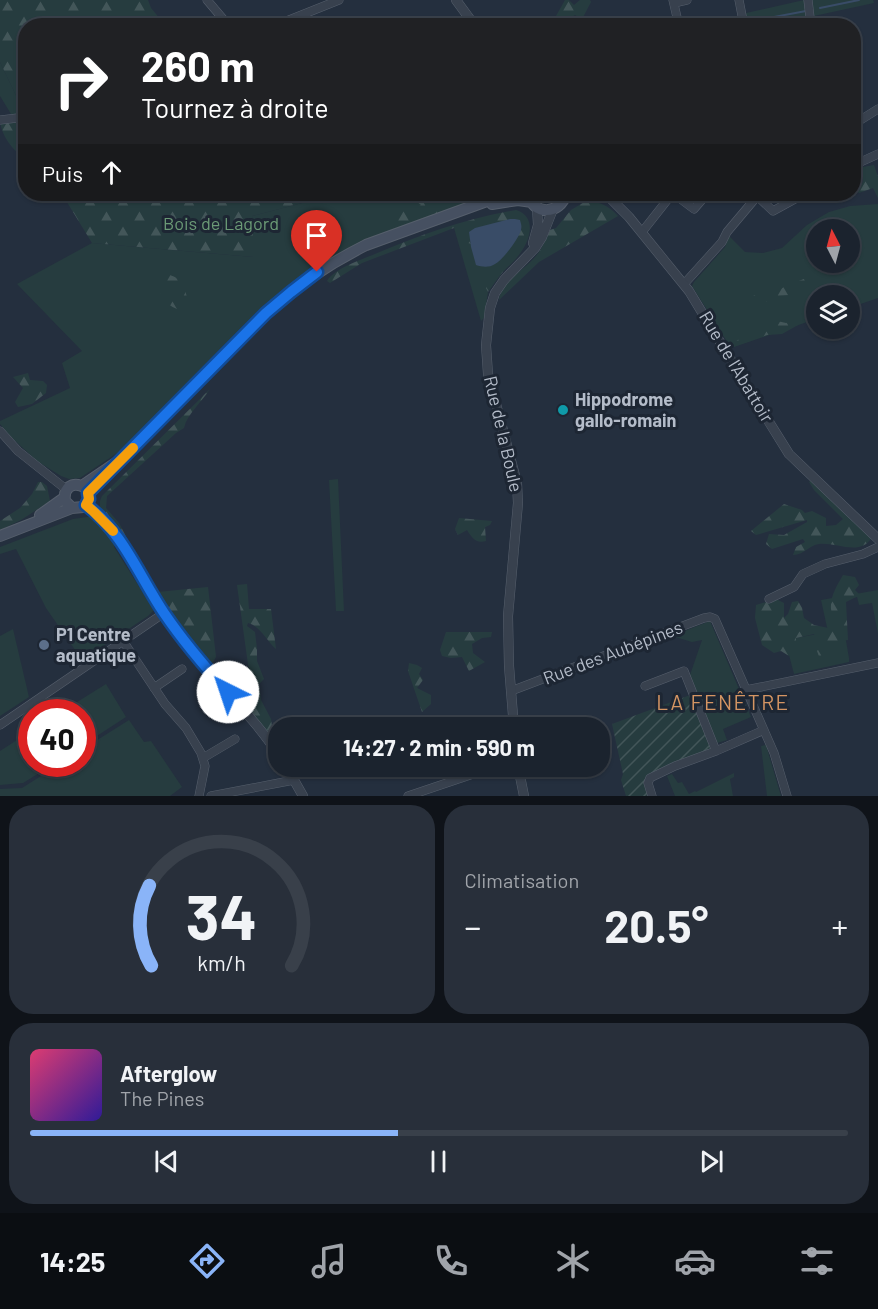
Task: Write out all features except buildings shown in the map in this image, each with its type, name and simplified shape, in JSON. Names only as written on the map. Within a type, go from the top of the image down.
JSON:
[{"type":"main road","points":[[85,489],[123,458],[266,313],[303,282],[366,245],[486,201]]},
{"type":"main road","points":[[465,208],[506,201]]},
{"type":"main road","points":[[532,201],[547,210],[553,209],[562,201]]},
{"type":"main road","points":[[0,537],[72,508],[80,509],[89,499],[85,489],[73,485],[25,526]]},
{"type":"main road","points":[[65,494],[67,504],[72,508]]},
{"type":"street","points":[[207,0],[222,18]]},
{"type":"street","points":[[294,18],[339,0]]},
{"type":"street","points":[[456,0],[469,18]]},
{"type":"street","points":[[677,18],[673,2],[687,0]]},
{"type":"street","points":[[740,0],[743,18]]},
{"type":"street","points":[[808,0],[810,18]]},
{"type":"street","points":[[861,120],[878,109]]},
{"type":"street","points":[[0,120],[18,118]]},
{"type":"street","points":[[861,162],[878,154]]},
{"type":"street","name":"Rue de la Boule","points":[[524,259],[532,245],[539,220],[532,201]]},
{"type":"street","name":"Rue de l'Abattoir","points":[[614,201],[642,232],[698,304],[771,427],[789,453],[878,539]]},
{"type":"street","points":[[642,232],[667,201]]},
{"type":"street","points":[[683,201],[694,209],[700,201]]},
{"type":"street","points":[[684,284],[722,243],[727,232],[753,201]]},
{"type":"street","points":[[764,201],[773,211],[791,201]]},
{"type":"street","name":"Rue de la Boule","points":[[513,717],[508,616],[518,504],[517,483],[490,384],[486,345],[490,308],[495,293],[504,280],[535,248],[553,209]]},
{"type":"street","points":[[0,431],[18,451],[65,494]]},
{"type":"street","points":[[86,505],[112,529],[164,613],[203,664],[250,717],[268,741]]},
{"type":"street","points":[[769,599],[794,587],[803,574],[825,564],[878,547]]},
{"type":"street","points":[[0,725],[164,613]]},
{"type":"street","name":"Rue des Aubépines","points":[[511,691],[710,617],[715,619],[746,690]]},
{"type":"street","points":[[123,641],[165,704],[186,728],[203,758],[205,766],[199,796]]},
{"type":"street","points":[[787,796],[779,767],[746,690],[878,663]]},
{"type":"street","points":[[154,688],[182,669]]},
{"type":"street","points":[[645,686],[684,671],[716,751]]},
{"type":"street","points":[[652,796],[648,787],[650,778],[764,730]]},
{"type":"street","points":[[203,758],[235,739]]},
{"type":"street","points":[[292,777],[303,796]]},
{"type":"street","points":[[408,796],[464,777]]},
{"type":"street","points":[[520,777],[524,796]]},
{"type":"street","points":[[211,796],[294,780]]},
{"type":"green space","points":[[0,0],[148,0],[159,18],[18,18],[18,99],[0,62]]},
{"type":"green space","points":[[565,0],[569,0],[574,5],[580,0],[591,2],[583,18],[575,15],[570,18],[555,18]]},
{"type":"green space","points":[[804,0],[808,16],[746,18],[746,13]]},
{"type":"green space","points":[[812,0],[873,0],[874,3],[814,16]]},
{"type":"green space","points":[[0,62],[18,99],[18,114],[11,114],[0,96]]},
{"type":"green space","points":[[18,118],[18,153],[8,142],[0,120]]},
{"type":"green space","points":[[874,165],[878,177],[878,198],[873,188],[861,192],[863,167]]},
{"type":"green space","name":"Bois de Lagord","points":[[66,201],[310,201],[252,216],[254,257],[92,243]]},
{"type":"green space","points":[[310,201],[472,201],[378,235],[345,251],[284,289],[120,451],[80,478],[69,479],[61,476],[37,461],[11,437],[0,421],[70,388],[62,363],[82,351],[17,284],[92,243],[253,257],[252,216]]},
{"type":"green space","points":[[392,201],[396,201],[398,207],[414,209],[421,205],[416,201],[438,201],[440,212],[394,229],[392,222],[395,212]]},
{"type":"green space","points":[[586,201],[604,205],[618,216],[539,262],[499,300],[504,287],[538,253],[550,230],[556,228],[571,210]]},
{"type":"green space","points":[[878,204],[878,298],[860,304],[860,285],[806,285],[806,322],[731,348],[692,286],[694,282],[725,247],[729,236],[745,252],[763,253],[782,248],[806,226],[806,273],[860,273],[860,219],[817,219],[829,212],[850,206]]},
{"type":"green space","points":[[516,210],[523,213],[529,224],[530,230],[526,244],[488,292],[486,288],[496,274],[495,270],[486,267],[496,264],[516,240],[470,239],[471,244],[468,243],[467,232],[469,228],[496,219],[463,228],[454,228],[362,263],[330,283],[327,281],[336,272],[349,265],[409,240],[462,222]]},
{"type":"green space","points":[[506,215],[527,230],[487,291],[484,318],[481,321],[454,228]]},
{"type":"green space","points":[[164,273],[180,281],[184,287],[187,297],[184,298],[181,295],[177,287],[170,298],[175,300],[180,307],[177,309],[168,304],[160,292],[158,277]]},
{"type":"green space","points":[[816,274],[823,274],[824,279],[814,285],[796,289],[789,295],[778,296],[769,302],[752,302],[751,297],[757,294],[768,297],[784,287]]},
{"type":"green space","points":[[796,320],[798,325],[782,334],[767,335],[733,347],[734,343],[745,334],[770,330],[777,321],[786,323]]},
{"type":"green space","points":[[28,373],[30,380],[43,381],[47,385],[46,393],[32,404],[18,407],[15,402],[23,388],[13,377]]},
{"type":"green space","points":[[210,389],[191,413],[184,428],[107,496],[106,508],[119,523],[134,552],[100,509],[102,496]]},
{"type":"green space","points":[[814,478],[872,537],[867,543],[855,547],[819,544],[793,555],[796,547],[805,542],[803,539],[772,549],[766,544],[769,534],[784,535],[807,520],[756,535],[751,531],[784,504],[805,513],[812,511],[826,518],[826,526],[836,525],[843,519],[814,490],[809,482]]},
{"type":"green space","points":[[338,479],[344,611],[336,611],[329,480]]},
{"type":"green space","points":[[38,482],[47,486],[50,501],[21,520],[0,530],[0,521],[20,508],[32,494]]},
{"type":"green space","points":[[94,516],[116,543],[114,547],[154,610],[82,660],[46,608],[16,549],[0,554],[0,547],[73,519]]},
{"type":"green space","points":[[459,518],[492,521],[485,527],[486,541],[475,540],[467,530],[458,535],[455,529]]},
{"type":"green space","points":[[843,575],[855,577],[859,585],[855,590],[860,595],[846,602],[848,640],[834,642],[827,650],[829,666],[823,667],[817,651],[821,646],[814,634],[796,638],[796,643],[789,656],[781,651],[774,653],[762,645],[755,618],[756,605],[776,599],[784,603],[784,618],[792,602],[798,601],[804,618],[814,625],[833,629],[832,600]]},
{"type":"green space","points":[[247,584],[249,609],[271,609],[276,649],[256,627],[248,623],[247,626],[255,632],[257,661],[264,679],[259,684],[261,700],[270,717],[268,717],[268,733],[227,685],[225,678],[228,673],[239,669],[240,677],[233,681],[239,688],[251,686],[237,585]]},
{"type":"green space","points":[[208,587],[216,657],[210,667],[158,592]]},
{"type":"green space","points":[[878,590],[878,634],[872,603],[859,605],[857,597],[839,600],[849,662],[794,674],[785,640],[828,632],[821,600]]},
{"type":"green space","points":[[710,621],[751,717],[723,729],[727,740],[717,743],[690,675],[702,640],[692,642],[672,636]]},
{"type":"green space","points":[[13,629],[29,697],[18,699],[18,704],[0,716],[0,636]]},
{"type":"green space","points":[[446,632],[492,632],[491,637],[482,638],[472,644],[473,653],[485,662],[469,671],[462,657],[442,656],[440,650]]},
{"type":"green space","points":[[409,663],[422,668],[419,674],[423,680],[417,688],[431,695],[431,704],[422,712],[408,671]]},
{"type":"green space","points":[[106,684],[126,717],[96,737],[96,699],[82,699]]},
{"type":"green space","points":[[693,694],[716,751],[648,780],[652,796],[626,796],[621,780],[623,774],[612,724]]},
{"type":"green space","points":[[129,720],[144,742],[151,741],[182,787],[170,796],[0,796],[0,789],[22,788],[39,777],[96,777],[96,741]]},
{"type":"green space","points":[[18,739],[18,777],[33,777],[23,783],[0,785],[0,751]]},
{"type":"green space","points":[[766,745],[781,796],[767,796],[761,746]]},
{"type":"green space","points":[[734,773],[734,777],[730,779],[733,796],[675,796],[667,776],[672,774],[678,783],[682,782],[689,794]]},
{"type":"water","points":[[510,219],[520,220],[521,227],[520,234],[510,249],[493,265],[486,267],[476,265],[469,232],[475,228]]},
{"type":"waterway","points":[[820,8],[859,0]]},
{"type":"waterway","points":[[769,18],[806,11]]},
{"type":"slow traffic","points":[[113,531],[86,505],[89,499],[88,493],[133,448]]},
{"type":"place","name":"Hippodrome gallo-romain","points":[[563,410]]},
{"type":"place","name":"P1 Centre aquatique","points":[[44,645]]},
{"type":"district","name":"LA FENÊTRE","points":[[723,703]]},
{"type":"route","points":[[228,692],[164,613],[112,529],[86,505],[89,499],[88,493],[266,313],[317,272]]}]
